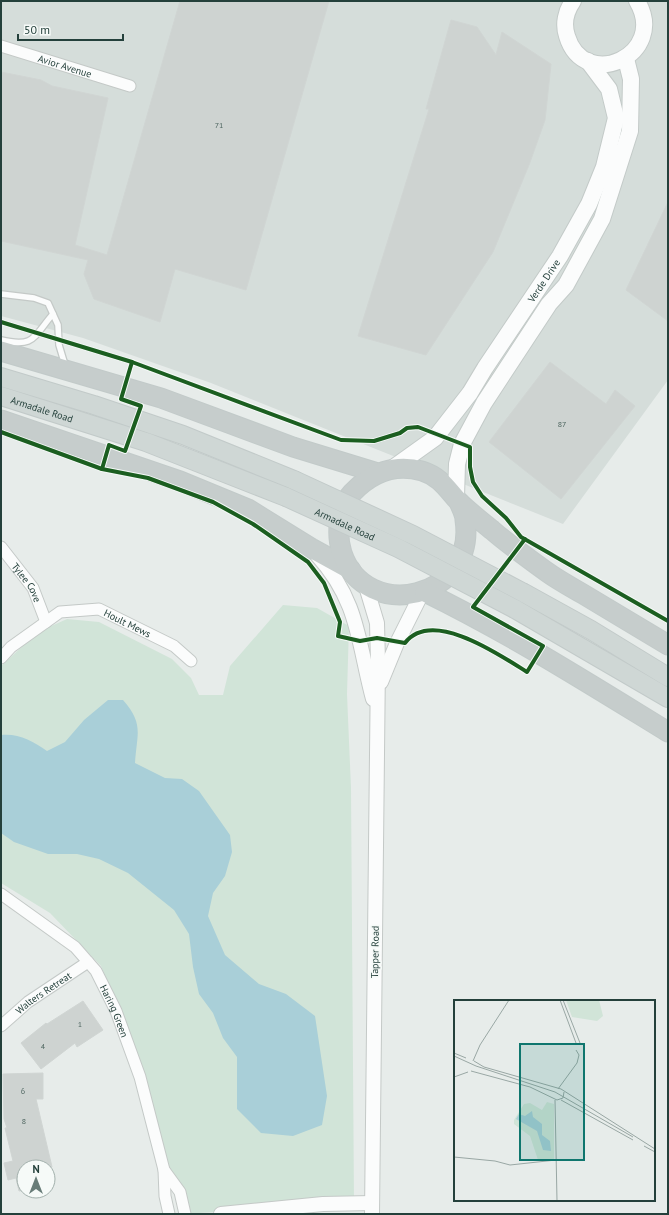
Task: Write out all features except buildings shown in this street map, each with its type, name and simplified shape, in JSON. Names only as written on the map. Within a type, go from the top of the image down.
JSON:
[{"type":"highway","points":[[1,351],[161,398],[220,418],[292,447],[386,471]]},
{"type":"highway","points":[[1,420],[158,473],[235,503],[248,509],[311,548],[351,570],[365,584],[383,592],[396,595],[402,596],[423,592],[439,584],[452,572],[462,556],[466,531],[465,519],[458,499]]},
{"type":"highway","points":[[351,570],[342,553],[338,534],[341,515],[349,497],[361,483],[386,471],[409,468],[438,478],[493,532],[548,573],[668,645]]},
{"type":"highway","points":[[423,592],[481,619],[539,652],[668,732]]},
{"type":"main road","name":"Verde Drive","points":[[386,471],[435,438],[470,393],[560,256],[589,204],[604,167],[616,118],[609,89],[588,61],[577,54],[569,43],[565,30],[566,16],[573,1]]},
{"type":"main road","points":[[588,61],[601,65],[614,64],[626,59],[638,47],[644,35],[645,23],[642,10],[637,1]]},
{"type":"main road","name":"Verde Drive","points":[[458,499],[456,464],[462,444],[484,403],[549,304],[566,285],[602,219],[630,130],[631,79],[626,59]]},
{"type":"main road","name":"Armadale Road","points":[[1,377],[94,405],[183,435],[294,480],[413,535],[591,630],[668,677]]},
{"type":"main road","name":"Armadale Road","points":[[1,396],[146,442],[286,497],[398,548],[515,609],[668,698]]},
{"type":"street","name":"Avior Avenue","points":[[1,46],[130,86]]},
{"type":"street","name":"Tylee Cove","points":[[1,547],[33,588],[46,622]]},
{"type":"street","points":[[311,548],[332,572],[347,596],[358,631],[364,666],[377,715]]},
{"type":"street","name":"Tapper Road","points":[[365,584],[377,623],[378,689],[372,1208]]},
{"type":"street","name":"Tapper Road","points":[[378,689],[397,643],[423,592]]},
{"type":"street","name":"Hoult Mews","points":[[1,658],[11,648],[60,612],[99,609],[174,646],[191,661]]},
{"type":"street","name":"Haring Green","points":[[1,894],[75,947],[96,971],[116,1011],[140,1077],[164,1170],[165,1196],[169,1214]]},
{"type":"street","name":"Walters Retreat","points":[[1,1026],[28,1002],[88,962]]},
{"type":"street","name":"Haring Green","points":[[164,1170],[180,1192],[185,1214]]},
{"type":"street","points":[[221,1214],[268,1211],[323,1204],[372,1208]]},
{"type":"lane","points":[[1,294],[34,298],[48,302],[58,325],[59,345],[67,370]]},
{"type":"lane","points":[[1,340],[19,344],[35,338],[53,314]]},
{"type":"shaded area","points":[[1,1],[668,1],[668,380],[563,524],[211,383],[83,338],[1,316]]},
{"type":"green space","points":[[283,605],[317,608],[349,626],[347,694],[351,788],[354,1204],[182,1214],[140,1059],[101,966],[50,913],[1,883],[1,666],[38,632],[67,619],[99,622],[172,659],[191,678],[199,695],[223,695],[230,666]]},
{"type":"water","points":[[108,700],[123,700],[130,708],[137,723],[138,736],[135,763],[165,778],[182,779],[199,791],[230,835],[232,852],[225,876],[213,893],[208,916],[225,955],[259,984],[286,994],[315,1016],[327,1096],[322,1125],[293,1136],[261,1133],[237,1109],[237,1057],[223,1038],[213,1013],[199,994],[193,967],[189,934],[174,910],[128,873],[99,859],[77,854],[48,854],[14,842],[1,833],[1,735],[13,735],[25,738],[47,751],[65,742],[84,720]]},
{"type":"cycle path","points":[[1,322],[132,362],[341,440],[374,441],[400,433],[407,428],[418,427],[470,447],[470,467],[473,482],[482,496],[506,518],[521,537],[668,621]]},
{"type":"cycle path","points":[[102,469],[109,445],[125,451],[141,406],[121,399],[132,362]]},
{"type":"cycle path","points":[[1,432],[102,469],[148,478],[213,502],[253,524],[308,562],[324,583],[340,622],[338,636],[360,641],[377,638],[405,643],[417,634],[432,630],[448,632],[484,646],[527,672],[543,646],[473,607],[525,539]]}]
